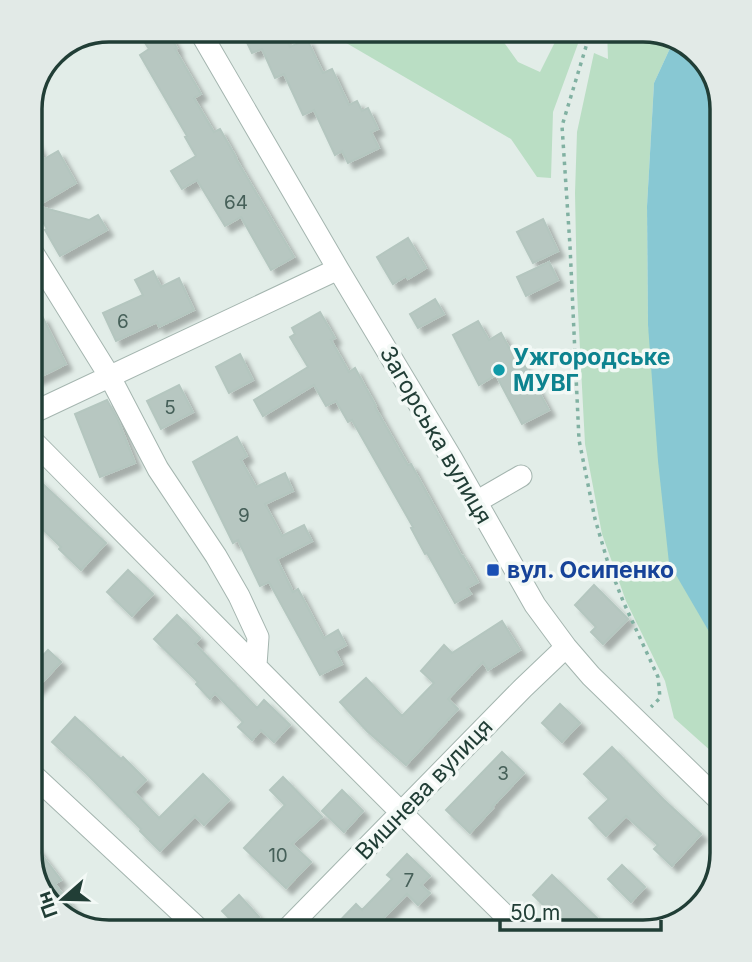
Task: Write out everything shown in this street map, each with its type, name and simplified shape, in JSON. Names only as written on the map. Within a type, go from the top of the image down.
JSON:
[{"type":"street","name":"Загорська вулиця","points":[[206,42],[535,605],[591,676],[710,791]]},
{"type":"street","points":[[42,267],[110,377],[158,469],[216,556],[239,596],[258,637],[256,665]]},
{"type":"street","points":[[42,408],[338,269]]},
{"type":"street","points":[[42,450],[510,920]]},
{"type":"street","points":[[476,502],[521,476]]},
{"type":"street","name":"Вишнева вулиця","points":[[296,920],[566,647]]},
{"type":"street","points":[[42,783],[189,920]]},
{"type":"path","points":[[587,42],[562,126],[579,440],[595,519],[608,563],[658,677],[660,698],[638,721]]},
{"type":"green space","points":[[345,42],[504,42],[518,62],[540,72],[555,42],[579,42],[553,112],[551,178],[537,177],[511,139]]},
{"type":"green space","points":[[607,42],[648,42],[670,48],[654,83],[647,206],[648,325],[710,630],[710,750],[674,718],[665,681],[626,601],[602,534],[585,444],[577,292],[577,132],[594,53],[608,59]]},
{"type":"water","points":[[670,48],[687,59],[699,72],[708,92],[710,109],[710,633],[669,563],[658,461],[648,325],[647,206],[654,83]]},
{"type":"building","points":[[145,42],[173,42],[201,94],[194,98],[214,132],[220,129],[294,257],[271,270],[241,217],[225,226],[197,180],[182,189],[171,171],[196,156],[140,55],[149,49]]},
{"type":"building","points":[[247,42],[288,42],[290,47],[308,42],[323,73],[332,69],[349,105],[357,101],[362,111],[368,108],[378,129],[371,132],[379,148],[348,163],[342,151],[335,155],[314,110],[303,115],[284,74],[275,78],[262,49],[252,53]]},
{"type":"building","points":[[58,151],[76,183],[42,203],[42,155],[44,159]]},
{"type":"building","points":[[42,207],[89,220],[98,215],[107,230],[60,256],[45,230],[47,229],[42,220]]},
{"type":"building","points":[[543,219],[558,251],[533,263],[517,232]]},
{"type":"building","points":[[408,238],[426,268],[393,284],[377,257]]},
{"type":"building","points":[[549,262],[558,280],[526,296],[517,277]]},
{"type":"building","points":[[153,271],[161,287],[179,278],[194,310],[159,327],[157,322],[116,341],[103,313],[143,295],[135,280]]},
{"type":"building","points":[[435,299],[444,314],[418,328],[410,314]]},
{"type":"building","points":[[320,312],[335,338],[331,340],[349,372],[355,368],[408,465],[411,464],[478,582],[467,588],[471,594],[455,603],[427,553],[425,554],[411,528],[413,527],[352,420],[348,422],[336,401],[326,406],[314,385],[263,416],[254,400],[308,367],[290,337],[295,334],[292,328]]},
{"type":"building","points":[[42,316],[66,364],[42,376]]},
{"type":"building","name":"Ужгородське МУВГ","points":[[478,321],[489,340],[501,333],[518,364],[522,361],[549,410],[522,424],[496,375],[479,385],[453,335]]},
{"type":"building","points":[[240,354],[253,380],[229,393],[216,367]]},
{"type":"building","points":[[179,385],[193,412],[161,429],[147,401]]},
{"type":"building","points":[[107,400],[135,463],[100,477],[75,414]]},
{"type":"building","points":[[237,437],[247,456],[241,460],[256,487],[285,473],[293,491],[265,504],[282,536],[304,525],[312,541],[277,559],[293,592],[298,589],[324,638],[338,630],[346,645],[335,651],[342,664],[320,675],[269,582],[260,586],[238,540],[233,543],[193,462]]},
{"type":"building","points":[[42,483],[106,543],[81,570],[59,549],[61,547],[42,529]]},
{"type":"building","points":[[128,570],[153,594],[132,616],[107,592]]},
{"type":"building","points":[[594,585],[628,619],[603,644],[591,632],[596,627],[575,605]]},
{"type":"building","points":[[177,615],[200,638],[195,644],[257,708],[264,700],[290,725],[274,742],[261,730],[252,740],[238,727],[243,722],[215,693],[210,699],[196,684],[198,682],[154,639]]},
{"type":"building","points":[[502,621],[520,650],[488,670],[483,662],[448,699],[458,709],[406,765],[367,731],[340,702],[366,678],[402,716],[434,683],[421,671],[444,645],[452,653]]},
{"type":"building","points":[[48,650],[61,662],[42,683],[42,657]]},
{"type":"building","points":[[560,704],[580,723],[562,742],[542,723]]},
{"type":"building","points":[[75,717],[146,780],[134,792],[159,818],[203,774],[229,800],[204,825],[195,816],[160,851],[86,773],[52,742]]},
{"type":"building","points":[[612,747],[701,834],[672,866],[654,849],[658,845],[626,816],[606,836],[589,818],[609,799],[584,774]]},
{"type":"building","points":[[502,752],[524,773],[470,833],[446,810]]},
{"type":"building","points":[[283,777],[322,817],[292,844],[311,862],[286,888],[244,848],[285,805],[270,790]]},
{"type":"building","points":[[342,790],[363,811],[344,832],[322,811]]},
{"type":"building","points":[[407,854],[430,876],[421,885],[430,893],[418,905],[407,894],[382,920],[341,920],[356,904],[362,910],[392,879],[387,875]]},
{"type":"building","points":[[42,855],[61,880],[55,884],[76,912],[53,890],[44,870]]},
{"type":"building","points":[[622,865],[645,887],[631,902],[608,879]]},
{"type":"building","points":[[552,875],[597,918],[559,920],[533,895]]},
{"type":"building","points":[[239,895],[259,917],[256,920],[231,920],[222,911]]},
{"type":"place","name":"Ужгородське МУВГ","points":[[499,370]]},
{"type":"place","name":"вул. Осипенко","points":[[493,570]]}]
